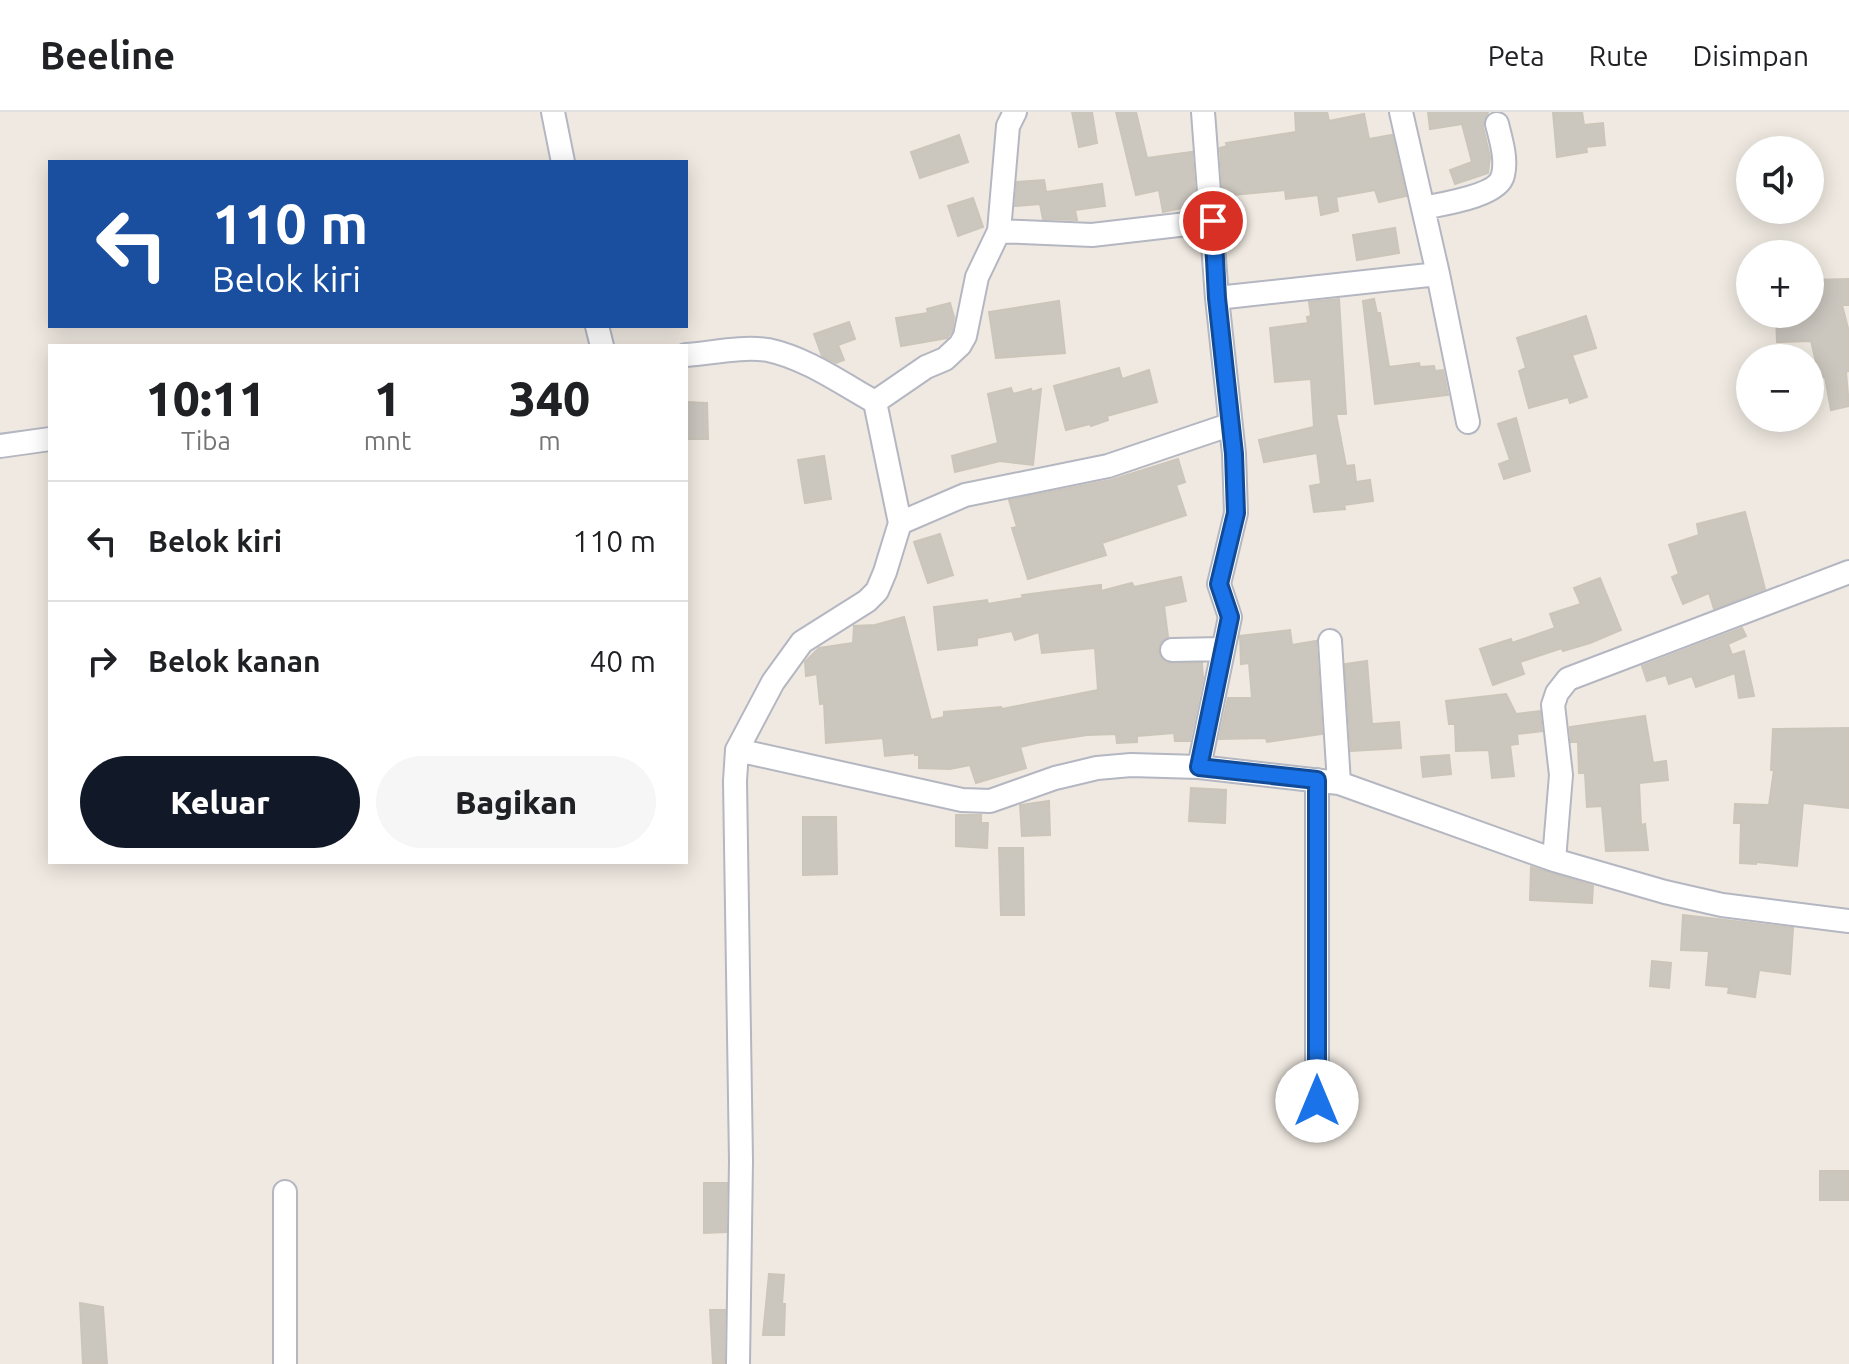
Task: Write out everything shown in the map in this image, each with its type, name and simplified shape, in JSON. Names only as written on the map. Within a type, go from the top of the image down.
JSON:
[{"type":"street","points":[[553,112],[563,160]]},
{"type":"street","points":[[875,402],[926,367],[945,359],[960,345],[969,323],[977,277],[999,231],[1008,126],[1015,112]]},
{"type":"street","points":[[1199,767],[1230,617],[1219,584],[1236,513],[1234,454],[1217,298],[1203,112]]},
{"type":"street","points":[[1401,112],[1468,422]]},
{"type":"street","points":[[1423,208],[1491,190],[1500,183],[1504,174],[1497,124]]},
{"type":"street","points":[[999,231],[1092,235],[1213,221]]},
{"type":"street","points":[[1217,298],[1438,274]]},
{"type":"street","points":[[688,355],[756,349],[769,351],[803,362],[875,402],[900,523],[877,591],[867,601],[802,642],[773,682],[737,750],[741,1161],[738,1364]]},
{"type":"street","points":[[900,523],[965,495],[1108,466],[1229,425]]},
{"type":"street","points":[[0,446],[48,439]]},
{"type":"street","points":[[1554,860],[1561,775],[1553,705],[1557,693],[1568,679],[1849,572]]},
{"type":"street","points":[[1317,1101],[1330,641]]},
{"type":"street","points":[[1172,650],[1223,649]]},
{"type":"street","points":[[737,750],[962,800],[990,801],[1055,778],[1097,768],[1131,765],[1199,767],[1328,782],[1554,860],[1665,892],[1722,905],[1849,921]]},
{"type":"street","points":[[285,1192],[285,1364]]},
{"type":"building","points":[[1072,112],[1092,112],[1097,143],[1079,147]]},
{"type":"building","points":[[1116,112],[1136,112],[1147,158],[1192,152],[1196,205],[1163,212],[1159,190],[1136,195]]},
{"type":"building","points":[[1295,112],[1327,112],[1329,121],[1364,114],[1369,139],[1392,135],[1406,196],[1379,202],[1375,190],[1336,197],[1338,211],[1321,215],[1318,195],[1286,199],[1285,190],[1223,196],[1220,148],[1227,146],[1226,143],[1296,132]]},
{"type":"building","points":[[1428,112],[1488,112],[1483,127],[1490,157],[1488,173],[1455,184],[1450,170],[1472,162],[1462,124],[1430,129]]},
{"type":"building","points":[[1553,112],[1582,112],[1584,125],[1603,123],[1605,145],[1586,147],[1587,152],[1557,157]]},
{"type":"building","points":[[959,135],[968,162],[920,178],[911,152]]},
{"type":"building","points":[[1044,180],[1046,192],[1102,184],[1105,206],[1075,210],[1077,220],[1043,219],[1040,204],[1015,206],[1017,182]]},
{"type":"building","points":[[973,198],[983,227],[958,236],[948,206]]},
{"type":"building","points":[[1395,228],[1399,253],[1357,260],[1353,235]]},
{"type":"building","points":[[1849,279],[1849,305],[1842,305],[1849,332],[1849,371],[1846,372],[1849,406],[1831,410],[1824,377],[1824,344],[1812,344],[1811,341],[1777,342],[1776,328],[1824,328],[1824,280]]},
{"type":"building","points":[[1339,299],[1346,414],[1336,414],[1346,466],[1354,465],[1356,482],[1370,480],[1373,501],[1344,505],[1345,509],[1314,512],[1310,486],[1321,484],[1317,453],[1264,462],[1259,440],[1314,427],[1311,379],[1275,382],[1270,328],[1308,323],[1307,317],[1311,316],[1309,302]]},
{"type":"building","points":[[1374,299],[1377,313],[1380,313],[1389,367],[1419,363],[1420,367],[1434,366],[1435,371],[1443,370],[1448,395],[1375,404],[1363,301]]},
{"type":"building","points":[[1059,301],[1065,353],[996,358],[989,312]]},
{"type":"building","points":[[950,303],[954,317],[952,331],[947,338],[901,346],[896,318],[928,313],[927,309]]},
{"type":"building","points":[[1586,316],[1596,348],[1572,355],[1587,397],[1570,403],[1568,397],[1529,408],[1519,371],[1526,368],[1517,338]]},
{"type":"building","points":[[849,322],[855,339],[838,345],[844,360],[836,363],[822,356],[814,334]]},
{"type":"building","points":[[1119,368],[1122,379],[1149,370],[1157,402],[1107,416],[1108,420],[1091,426],[1066,430],[1054,386]]},
{"type":"building","points":[[1011,388],[1013,394],[1041,389],[1033,465],[1000,461],[955,472],[952,456],[998,443],[988,394]]},
{"type":"building","points":[[688,402],[707,403],[708,439],[688,439]]},
{"type":"building","points":[[1516,418],[1530,471],[1504,479],[1499,464],[1510,460],[1498,424]]},
{"type":"building","points":[[824,456],[831,499],[805,503],[798,460]]},
{"type":"building","points":[[1178,459],[1185,482],[1176,485],[1186,515],[1102,543],[1106,555],[1028,579],[1012,528],[1017,527],[1009,500],[1111,480]]},
{"type":"building","points":[[1745,512],[1765,589],[1714,609],[1709,593],[1683,604],[1672,577],[1679,574],[1669,545],[1699,535],[1697,524]]},
{"type":"building","points":[[940,534],[953,575],[928,583],[914,542]]},
{"type":"building","points":[[1181,577],[1186,601],[1164,606],[1168,637],[1160,643],[1158,651],[1166,663],[1202,663],[1203,678],[1190,741],[1175,741],[1174,733],[1137,736],[1137,742],[1117,743],[1116,734],[1041,742],[1020,747],[1026,768],[976,783],[970,765],[950,769],[919,768],[919,755],[915,753],[885,756],[883,738],[826,743],[824,703],[820,704],[817,674],[806,676],[805,662],[819,648],[853,643],[854,626],[875,625],[904,617],[931,720],[944,717],[944,712],[1002,709],[1098,690],[1095,648],[1042,653],[1039,632],[1015,640],[1012,631],[977,638],[977,645],[938,650],[934,607],[987,600],[988,604],[1023,598],[1022,595],[1101,585],[1101,591],[1132,583],[1134,587]]},
{"type":"building","points":[[1600,578],[1621,630],[1590,643],[1563,651],[1562,648],[1520,662],[1524,674],[1493,685],[1480,649],[1511,639],[1512,643],[1555,628],[1550,614],[1581,604],[1574,588]]},
{"type":"building","points":[[1742,628],[1746,636],[1728,644],[1732,655],[1744,651],[1754,696],[1739,698],[1735,673],[1696,687],[1692,676],[1669,684],[1666,675],[1647,681],[1642,666]]},
{"type":"building","points":[[1290,630],[1292,645],[1316,641],[1322,734],[1267,742],[1266,738],[1219,739],[1228,698],[1252,698],[1249,663],[1241,664],[1240,636]]},
{"type":"building","points":[[1367,661],[1372,724],[1399,722],[1401,748],[1351,751],[1345,664]]},
{"type":"building","points":[[1506,694],[1516,714],[1540,711],[1542,731],[1517,734],[1518,744],[1510,745],[1514,776],[1492,778],[1489,750],[1456,751],[1455,724],[1449,724],[1446,701]]},
{"type":"building","points":[[1645,716],[1653,763],[1666,761],[1668,780],[1639,783],[1641,825],[1645,824],[1648,850],[1606,851],[1602,806],[1587,807],[1585,773],[1579,773],[1578,742],[1571,742],[1570,727]]},
{"type":"building","points":[[1849,728],[1849,808],[1803,803],[1797,866],[1740,863],[1741,823],[1734,823],[1735,804],[1769,805],[1774,770],[1771,770],[1773,729]]},
{"type":"building","points":[[1449,755],[1451,774],[1423,777],[1421,757]]},
{"type":"building","points":[[1191,788],[1226,790],[1225,823],[1189,821]]},
{"type":"building","points":[[1049,801],[1050,835],[1022,836],[1020,805]]},
{"type":"building","points":[[956,815],[981,815],[981,823],[988,823],[987,848],[956,846]]},
{"type":"building","points":[[803,817],[836,817],[837,874],[803,875]]},
{"type":"building","points":[[999,848],[1023,848],[1024,915],[1001,915]]},
{"type":"building","points":[[1531,867],[1593,886],[1592,903],[1530,900]]},
{"type":"building","points":[[1683,915],[1793,928],[1790,974],[1759,970],[1755,997],[1728,993],[1729,987],[1706,985],[1709,951],[1681,950]]},
{"type":"building","points":[[1652,961],[1671,963],[1669,988],[1650,986]]},
{"type":"building","points":[[1820,1171],[1849,1171],[1849,1200],[1820,1200]]},
{"type":"building","points":[[704,1183],[727,1183],[726,1232],[704,1233]]},
{"type":"building","points":[[769,1274],[784,1275],[784,1335],[763,1335]]},
{"type":"building","points":[[80,1303],[103,1307],[107,1364],[83,1364]]},
{"type":"building","points":[[710,1310],[725,1310],[724,1364],[713,1364]]},
{"type":"route","points":[[1213,221],[1217,298],[1234,454],[1236,513],[1219,584],[1230,617],[1199,767],[1317,780],[1317,1101]]}]
